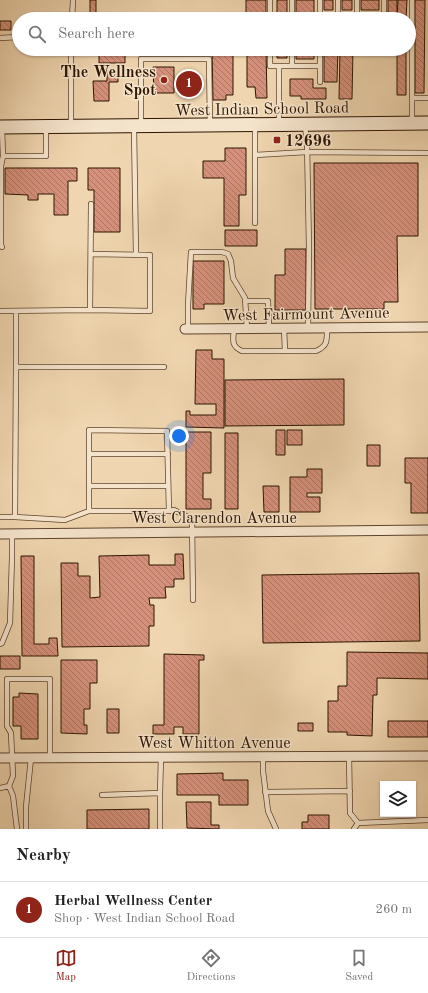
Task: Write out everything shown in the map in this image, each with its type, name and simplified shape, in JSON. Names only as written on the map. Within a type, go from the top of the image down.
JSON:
[{"type":"main road","name":"West Indian School Road","points":[[1,127],[428,123]]},
{"type":"street","name":"West Fairmount Avenue","points":[[187,329],[428,327]]},
{"type":"street","name":"West Clarendon Avenue","points":[[0,534],[428,530]]},
{"type":"street","name":"West Whitton Avenue","points":[[0,758],[428,756]]},
{"type":"lane","points":[[72,12],[73,0]]},
{"type":"lane","points":[[270,0],[270,12]]},
{"type":"lane","points":[[292,0],[292,12]]},
{"type":"lane","points":[[320,0],[320,12]]},
{"type":"lane","points":[[338,0],[338,12]]},
{"type":"lane","points":[[357,0],[357,12]]},
{"type":"lane","points":[[384,0],[384,12]]},
{"type":"lane","points":[[412,0],[412,12]]},
{"type":"lane","points":[[0,38],[12,38]]},
{"type":"lane","points":[[71,56],[71,127]]},
{"type":"lane","points":[[270,56],[270,66],[320,66]]},
{"type":"lane","points":[[292,56],[292,66]]},
{"type":"lane","points":[[320,56],[320,82]]},
{"type":"lane","points":[[412,56],[412,124]]},
{"type":"lane","points":[[136,255],[138,126],[141,59],[209,59],[210,125]]},
{"type":"lane","points":[[279,66],[279,125]]},
{"type":"lane","points":[[412,98],[428,98]]},
{"type":"lane","points":[[305,124],[309,247],[308,328]]},
{"type":"lane","points":[[254,125],[255,223]]},
{"type":"lane","points":[[1,127],[3,156],[1,166],[2,247]]},
{"type":"lane","points":[[3,156],[46,156],[45,127]]},
{"type":"lane","points":[[255,154],[307,152],[428,153]]},
{"type":"lane","points":[[90,310],[91,204]]},
{"type":"lane","points":[[187,329],[191,252],[222,252],[228,254],[231,261],[233,278],[245,298],[247,329]]},
{"type":"lane","points":[[0,311],[150,311],[150,255],[91,254]]},
{"type":"lane","points":[[245,301],[268,301],[270,329]]},
{"type":"lane","points":[[15,517],[16,311]]},
{"type":"lane","points":[[284,328],[285,351]]},
{"type":"lane","points":[[234,329],[234,345],[236,349],[242,352],[316,351],[322,348],[326,343],[327,328]]},
{"type":"lane","points":[[16,367],[164,367]]},
{"type":"lane","points":[[89,511],[89,430],[167,431],[169,510]]},
{"type":"lane","points":[[89,454],[168,454]]},
{"type":"lane","points":[[89,486],[168,486]]},
{"type":"lane","points":[[0,517],[65,520],[89,511],[174,510],[192,519],[193,600]]},
{"type":"lane","points":[[0,644],[2,644],[10,623],[12,534]]},
{"type":"lane","points":[[17,829],[13,796],[9,786],[13,776],[11,733],[7,726],[8,679],[50,679],[50,758]]},
{"type":"lane","points":[[349,756],[350,813],[358,823]]},
{"type":"lane","points":[[160,829],[161,757]]},
{"type":"lane","points":[[263,757],[268,811],[276,829]]},
{"type":"lane","points":[[26,829],[26,807],[31,758]]},
{"type":"lane","points":[[0,788],[9,786]]},
{"type":"lane","points":[[266,792],[350,791]]},
{"type":"lane","points":[[102,795],[160,794]]},
{"type":"lane","points":[[358,823],[428,820]]},
{"type":"lane","points":[[354,829],[358,823]]},
{"type":"building","points":[[90,0],[96,0],[96,12],[90,12]]},
{"type":"building","points":[[246,0],[266,0],[266,12],[246,12]]},
{"type":"building","points":[[277,0],[287,0],[287,12],[277,12]]},
{"type":"building","points":[[296,0],[314,0],[314,12],[296,12]]},
{"type":"building","points":[[324,0],[333,0],[333,10],[324,10]]},
{"type":"building","points":[[342,0],[352,0],[352,10],[342,10]]},
{"type":"building","points":[[361,0],[379,0],[379,10],[361,10]]},
{"type":"building","points":[[388,0],[397,0],[397,12],[388,12]]},
{"type":"building","points":[[398,0],[407,0],[406,12],[397,12]]},
{"type":"building","points":[[415,0],[425,0],[424,93],[415,93]]},
{"type":"building","points":[[0,21],[11,21],[11,30],[0,30]]},
{"type":"building","points":[[99,56],[125,56],[125,63],[99,63]]},
{"type":"building","points":[[212,56],[233,56],[233,95],[226,95],[226,100],[213,100]]},
{"type":"building","points":[[247,56],[266,56],[267,98],[256,98],[255,87],[247,87]]},
{"type":"building","points":[[277,56],[287,56],[287,58],[277,58]]},
{"type":"building","points":[[296,56],[314,56],[314,59],[296,59]]},
{"type":"building","points":[[324,56],[338,56],[337,82],[324,82]]},
{"type":"building","points":[[340,56],[353,56],[352,99],[339,99]]},
{"type":"building","points":[[397,56],[406,56],[406,95],[397,95]]},
{"type":"building","name":"The Wellness Spot","points":[[153,67],[174,67],[174,93],[154,93]]},
{"type":"building","points":[[107,71],[118,71],[118,82],[109,82],[109,101],[94,101],[93,81],[107,81]]},
{"type":"building","points":[[183,71],[195,71],[195,96],[183,96]]},
{"type":"building","points":[[290,79],[313,79],[313,88],[326,88],[326,99],[301,99],[301,96],[290,96]]},
{"type":"building","points":[[225,148],[246,148],[246,195],[239,195],[239,226],[224,226],[224,178],[203,178],[203,161],[225,161]]},
{"type":"building","points":[[314,163],[418,163],[418,236],[397,236],[398,302],[384,302],[384,309],[315,309]]},
{"type":"building","points":[[5,168],[77,168],[77,181],[68,181],[68,215],[54,215],[54,194],[38,194],[38,200],[28,200],[28,195],[5,194]]},
{"type":"building","points":[[88,168],[120,168],[120,232],[94,232],[94,190],[88,190]]},
{"type":"building","points":[[225,230],[257,230],[257,246],[225,246]]},
{"type":"building","points":[[285,249],[306,249],[306,310],[275,310],[275,275],[285,275]]},
{"type":"building","points":[[193,261],[224,261],[224,304],[204,304],[204,309],[193,309]]},
{"type":"building","points":[[196,350],[212,350],[212,359],[224,359],[224,428],[186,427],[186,411],[190,411],[190,415],[216,415],[216,404],[195,404]]},
{"type":"building","points":[[344,379],[344,425],[225,426],[225,380]]},
{"type":"building","points":[[276,430],[285,430],[285,455],[276,455]]},
{"type":"building","points":[[287,430],[302,430],[302,445],[287,445]]},
{"type":"building","points":[[186,432],[211,432],[211,473],[203,473],[203,499],[211,499],[211,509],[186,509]]},
{"type":"building","points":[[225,433],[238,433],[238,509],[225,509]]},
{"type":"building","points":[[367,445],[380,445],[380,466],[367,466]]},
{"type":"building","points":[[405,458],[428,458],[428,513],[411,513],[411,483],[405,483]]},
{"type":"building","points":[[307,469],[322,469],[322,493],[307,493],[307,497],[320,497],[320,512],[290,512],[290,477],[307,477]]},
{"type":"building","points":[[263,486],[279,486],[279,512],[264,512]]},
{"type":"building","points":[[175,554],[183,554],[184,579],[174,579],[174,587],[165,587],[166,598],[149,598],[150,605],[154,605],[154,626],[149,626],[149,646],[62,647],[61,563],[78,563],[78,576],[90,576],[90,598],[100,597],[99,556],[149,555],[149,565],[175,565]]},
{"type":"building","points":[[21,556],[34,556],[34,644],[49,644],[49,638],[57,638],[58,656],[22,656]]},
{"type":"building","points":[[419,573],[420,641],[263,643],[262,575]]},
{"type":"building","points":[[347,652],[428,653],[428,679],[377,678],[377,695],[373,695],[372,736],[347,735],[347,732],[328,732],[328,701],[338,701],[338,686],[347,686]]},
{"type":"building","points":[[164,654],[204,655],[204,660],[199,660],[199,734],[183,734],[183,727],[174,727],[174,734],[153,734],[153,725],[164,725]]},
{"type":"building","points":[[0,656],[20,656],[20,669],[0,669]]},
{"type":"building","points":[[61,660],[97,660],[97,683],[90,683],[90,709],[84,709],[84,725],[87,725],[87,734],[61,733]]},
{"type":"building","points":[[19,693],[38,694],[38,739],[21,739],[21,726],[13,726],[13,697],[19,697]]},
{"type":"building","points":[[107,709],[119,709],[119,733],[107,733]]},
{"type":"building","points":[[388,721],[428,721],[428,737],[388,737]]},
{"type":"building","points":[[298,723],[313,723],[313,731],[298,731]]},
{"type":"building","points":[[223,773],[223,780],[248,780],[248,805],[219,805],[219,795],[177,795],[177,774]]},
{"type":"building","points":[[186,802],[211,802],[211,825],[219,825],[219,829],[187,828]]},
{"type":"building","points":[[149,809],[149,829],[87,829],[87,810]]},
{"type":"building","points":[[308,815],[329,815],[329,829],[302,829],[302,822],[308,822]]},
{"type":"place","name":"The Wellness Spot","points":[[164,80]]},
{"type":"place","name":"Herbal Wellness Center","points":[[189,84]]},
{"type":"place","name":"12696","points":[[277,140]]}]
